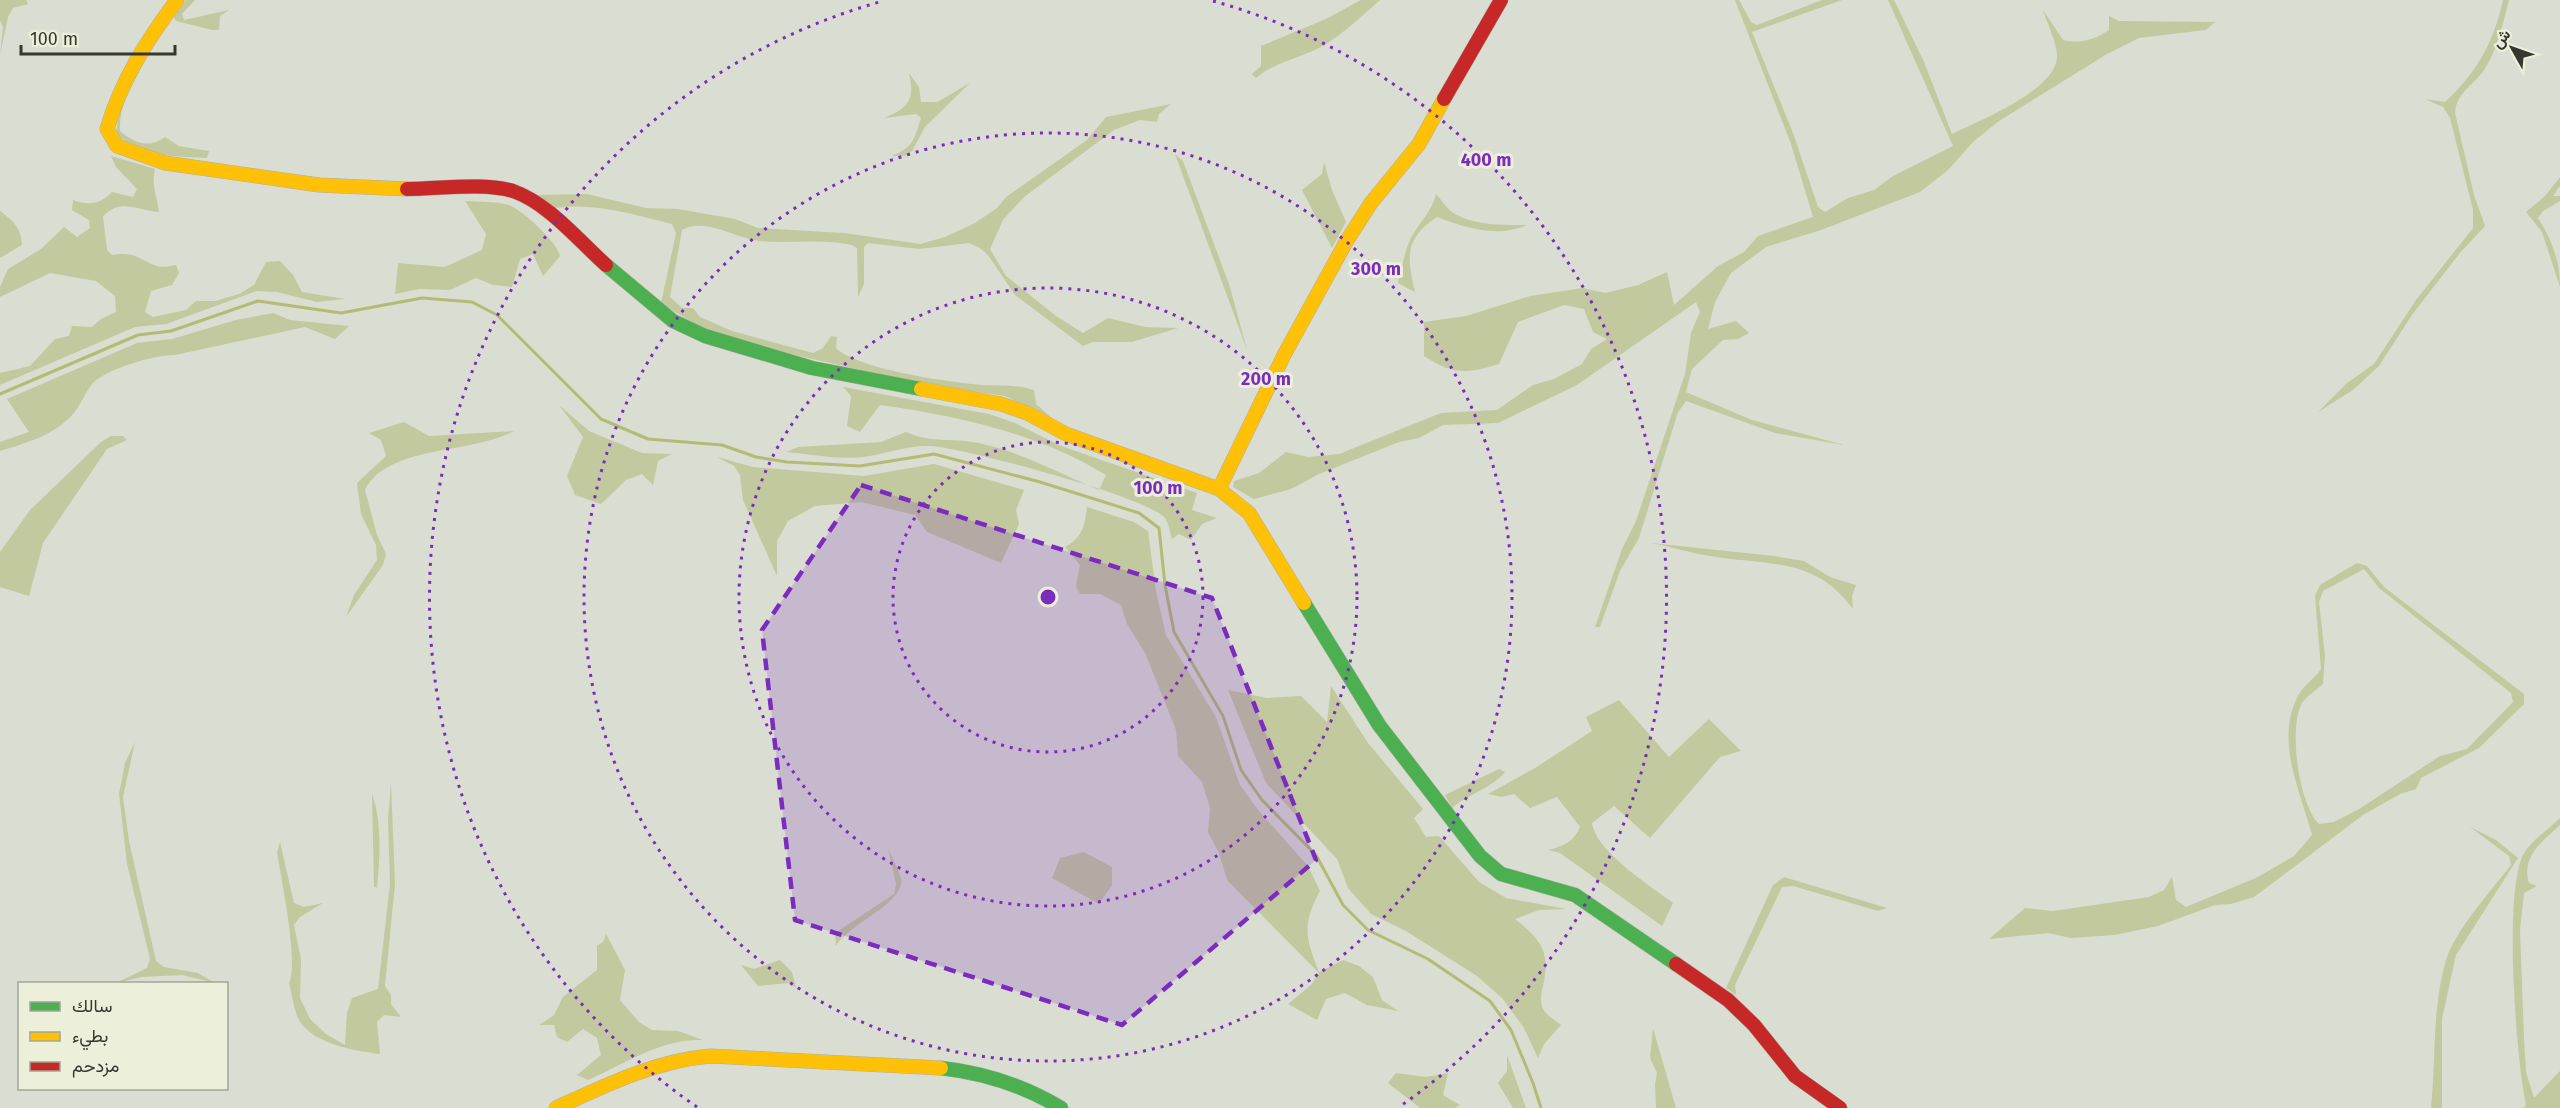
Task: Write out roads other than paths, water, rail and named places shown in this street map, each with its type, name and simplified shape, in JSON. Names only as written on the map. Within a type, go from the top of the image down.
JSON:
[{"type":"street","points":[[177,0],[153,32],[113,105],[107,129],[111,139],[124,150],[165,163],[325,185],[378,190],[488,188],[512,191],[532,201],[549,214],[640,296],[673,321],[705,336],[812,368],[1001,404],[1027,413],[1066,434],[1189,476],[1219,489],[1249,513],[1374,718],[1480,856],[1501,874],[1575,896],[1728,1000],[1754,1025],[1795,1076],[1821,1097],[1840,1108]]},
{"type":"street","points":[[1219,489],[1284,355],[1346,242],[1371,202],[1419,144],[1501,0]]},
{"type":"street","points":[[556,1108],[660,1065],[694,1057],[710,1056],[897,1065],[974,1073],[1026,1086],[1061,1108]]},
{"type":"waterway","points":[[0,394],[138,335],[171,331],[258,301],[341,313],[422,298],[472,302],[497,315],[601,419],[648,439],[722,445],[756,457],[787,462],[860,466],[934,454],[1040,482],[1139,513],[1159,528],[1165,585],[1174,632],[1223,716],[1241,770],[1262,800],[1316,855],[1343,905],[1368,930],[1428,959],[1490,1001],[1511,1030],[1541,1108]]}]
